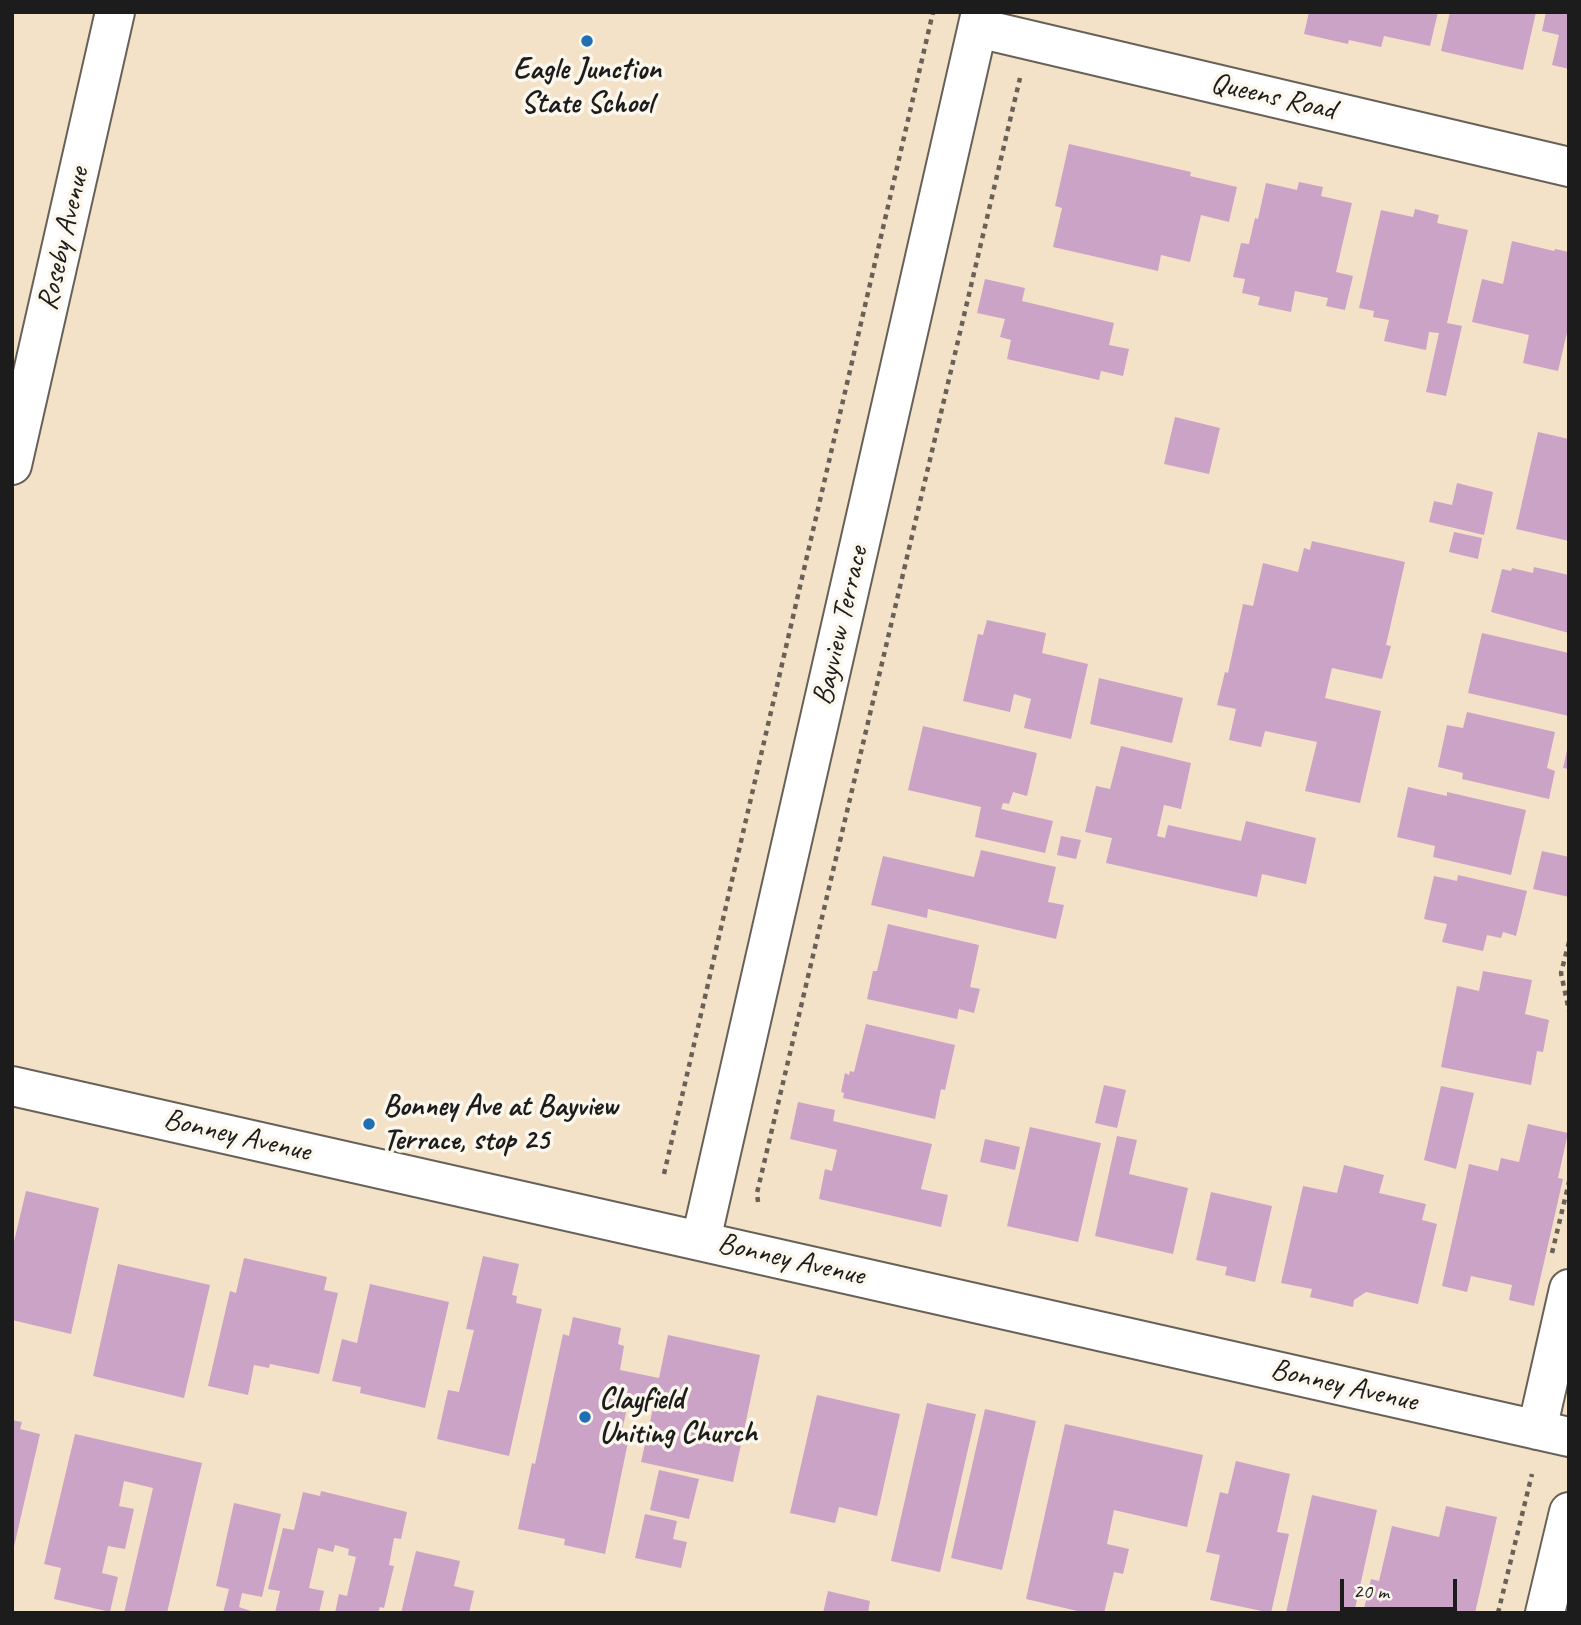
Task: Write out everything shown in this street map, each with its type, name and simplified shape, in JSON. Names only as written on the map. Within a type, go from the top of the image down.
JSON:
[{"type":"street","name":"Roseby Avenue","points":[[12,465],[115,12]]},
{"type":"street","name":"Queens Road","points":[[979,20],[1569,167]]},
{"type":"street","name":"Bayview Terrace","points":[[701,1240],[979,20]]},
{"type":"street","name":"Bonney Avenue","points":[[12,1086],[1553,1433]]},
{"type":"street","points":[[1553,1433],[1569,1289]]},
{"type":"street","points":[[1545,1613],[1569,1512]]},
{"type":"path","points":[[664,1174],[933,12]]},
{"type":"path","points":[[758,1202],[757,1193],[1020,76]]},
{"type":"path","points":[[1569,942],[1562,973],[1569,1011]]},
{"type":"path","points":[[1498,1613],[1532,1474]]},
{"type":"building","points":[[1309,12],[1438,12],[1430,46],[1384,36],[1381,47],[1349,40],[1348,44],[1304,34]]},
{"type":"building","points":[[1450,12],[1536,12],[1523,70],[1441,51]]},
{"type":"building","points":[[1546,12],[1569,12],[1569,69],[1552,65],[1559,35],[1542,31]]},
{"type":"building","points":[[1069,144],[1191,172],[1190,176],[1237,187],[1229,222],[1201,215],[1190,262],[1161,255],[1158,271],[1053,247],[1062,208],[1055,206]]},
{"type":"building","points":[[1299,182],[1323,187],[1321,196],[1352,203],[1336,272],[1353,276],[1345,310],[1326,306],[1328,298],[1295,291],[1291,312],[1258,305],[1260,297],[1242,293],[1245,279],[1233,277],[1241,243],[1249,244],[1255,218],[1258,219],[1266,183],[1297,190]]},
{"type":"building","points":[[1415,209],[1439,215],[1437,223],[1468,230],[1447,323],[1462,326],[1446,396],[1426,392],[1439,333],[1429,332],[1426,350],[1384,341],[1389,320],[1373,317],[1374,311],[1359,308],[1381,210],[1413,217]]},
{"type":"building","points":[[1512,241],[1569,252],[1569,324],[1558,371],[1523,363],[1529,335],[1472,322],[1482,279],[1503,284]]},
{"type":"building","points":[[985,279],[1025,288],[1022,301],[1114,323],[1109,345],[1129,349],[1123,376],[1101,371],[1099,380],[1007,359],[1011,340],[1000,337],[1005,319],[977,313]]},
{"type":"building","points":[[1175,417],[1220,428],[1209,474],[1164,464]]},
{"type":"building","points":[[1538,432],[1569,439],[1569,541],[1516,529]]},
{"type":"building","points":[[1457,483],[1493,492],[1484,535],[1429,522],[1434,501],[1452,505]]},
{"type":"building","points":[[1454,532],[1482,538],[1478,559],[1449,552]]},
{"type":"building","points":[[1312,541],[1405,562],[1386,645],[1391,646],[1382,679],[1332,668],[1325,698],[1381,711],[1360,803],[1305,791],[1317,742],[1265,731],[1261,747],[1229,740],[1236,709],[1217,705],[1225,672],[1228,673],[1243,604],[1253,606],[1263,563],[1298,572],[1304,548],[1310,550]]},
{"type":"building","points":[[1534,567],[1569,575],[1569,633],[1491,612],[1502,569],[1511,571],[1512,568],[1533,573]]},
{"type":"building","points":[[987,620],[1046,633],[1042,653],[1088,664],[1071,739],[1024,728],[1031,699],[1014,694],[1010,712],[963,701],[978,634],[983,635]]},
{"type":"building","points":[[1482,633],[1569,653],[1569,716],[1468,693]]},
{"type":"building","points":[[1099,678],[1183,698],[1172,743],[1090,724]]},
{"type":"building","points":[[1467,712],[1555,732],[1547,768],[1555,771],[1549,799],[1462,779],[1463,773],[1438,767],[1447,725],[1463,728]]},
{"type":"building","points":[[923,726],[1037,753],[1027,796],[1013,792],[1009,804],[1003,803],[1001,809],[1053,821],[1045,853],[975,837],[981,807],[908,790]]},
{"type":"building","points":[[1121,746],[1191,763],[1181,809],[1164,805],[1157,836],[1165,838],[1168,825],[1241,841],[1246,821],[1316,838],[1306,884],[1262,874],[1257,897],[1106,863],[1112,838],[1085,832],[1096,786],[1110,789]]},
{"type":"building","points":[[1569,746],[1569,769],[1563,768]]},
{"type":"building","points":[[1408,787],[1447,796],[1447,792],[1526,810],[1511,875],[1433,857],[1435,846],[1397,837]]},
{"type":"building","points":[[1061,836],[1081,840],[1076,859],[1057,855]]},
{"type":"building","points":[[981,850],[1056,867],[1048,902],[1064,905],[1056,939],[928,909],[927,918],[871,905],[883,856],[974,877]]},
{"type":"building","points":[[1542,851],[1569,857],[1569,897],[1533,889]]},
{"type":"building","points":[[1458,875],[1527,891],[1516,936],[1503,932],[1501,938],[1487,935],[1483,951],[1442,942],[1447,924],[1424,919],[1434,876],[1457,881]]},
{"type":"building","points":[[888,924],[979,945],[970,987],[980,989],[974,1013],[959,1009],[957,1019],[867,999]]},
{"type":"building","points":[[1483,971],[1532,980],[1525,1014],[1549,1020],[1543,1052],[1537,1051],[1531,1085],[1441,1067],[1457,986],[1479,991]]},
{"type":"building","points":[[866,1024],[955,1045],[935,1119],[843,1098],[844,1093],[841,1092],[845,1073],[849,1075],[850,1071],[854,1072]]},
{"type":"building","points":[[1104,1085],[1126,1090],[1117,1128],[1095,1123]]},
{"type":"building","points":[[1441,1086],[1474,1093],[1456,1169],[1424,1160]]},
{"type":"building","points":[[798,1102],[835,1110],[833,1121],[932,1144],[921,1189],[948,1195],[941,1227],[819,1199],[825,1169],[832,1171],[837,1150],[790,1139]]},
{"type":"building","points":[[1528,1124],[1568,1133],[1558,1178],[1563,1179],[1534,1306],[1509,1300],[1512,1285],[1471,1276],[1467,1292],[1442,1286],[1469,1164],[1498,1171],[1501,1158],[1519,1162]]},
{"type":"building","points":[[1030,1127],[1101,1143],[1078,1242],[1007,1226]]},
{"type":"building","points":[[1117,1136],[1137,1140],[1129,1174],[1188,1188],[1173,1254],[1095,1236]]},
{"type":"building","points":[[985,1139],[1020,1147],[1015,1170],[980,1162]]},
{"type":"building","points":[[1344,1165],[1384,1175],[1379,1193],[1426,1204],[1422,1220],[1437,1224],[1418,1304],[1366,1292],[1354,1300],[1353,1307],[1310,1297],[1312,1289],[1281,1283],[1303,1186],[1337,1193]]},
{"type":"building","points":[[26,1191],[99,1208],[71,1334],[12,1320],[12,1250]]},
{"type":"building","points":[[1211,1192],[1272,1206],[1255,1282],[1225,1275],[1227,1267],[1196,1260]]},
{"type":"building","points":[[483,1256],[519,1264],[512,1295],[517,1296],[516,1303],[542,1309],[509,1456],[437,1439],[448,1390],[459,1392],[474,1330],[466,1329]]},
{"type":"building","points":[[244,1258],[327,1277],[324,1290],[338,1293],[319,1374],[270,1364],[269,1368],[254,1365],[248,1395],[208,1386],[230,1291],[236,1293]]},
{"type":"building","points":[[118,1264],[210,1285],[184,1398],[93,1376]]},
{"type":"building","points":[[370,1284],[449,1302],[425,1408],[360,1393],[361,1387],[332,1381],[342,1339],[357,1343]]},
{"type":"building","points":[[573,1317],[621,1328],[618,1344],[624,1346],[620,1370],[659,1378],[668,1335],[760,1355],[733,1482],[641,1462],[654,1404],[629,1398],[621,1436],[629,1437],[605,1554],[564,1545],[565,1539],[518,1529],[563,1334],[569,1336]]},
{"type":"building","points":[[817,1395],[900,1414],[877,1516],[839,1507],[835,1523],[790,1513]]},
{"type":"building","points":[[927,1403],[976,1414],[940,1572],[891,1561]]},
{"type":"building","points":[[985,1409],[1036,1421],[1002,1570],[951,1558]]},
{"type":"building","points":[[12,1420],[22,1422],[20,1429],[40,1434],[13,1551]]},
{"type":"building","points":[[1065,1424],[1203,1455],[1187,1527],[1114,1510],[1107,1544],[1129,1549],[1123,1574],[1114,1572],[1104,1613],[1086,1613],[1026,1599]]},
{"type":"building","points":[[75,1434],[202,1463],[167,1613],[124,1613],[153,1488],[124,1481],[119,1506],[134,1509],[125,1549],[108,1546],[102,1573],[118,1577],[110,1612],[54,1599],[61,1568],[44,1564]]},
{"type":"building","points":[[1236,1461],[1290,1474],[1277,1532],[1289,1534],[1271,1613],[1210,1600],[1220,1555],[1206,1552],[1220,1492],[1228,1494]]},
{"type":"building","points":[[659,1470],[699,1479],[689,1519],[650,1510]]},
{"type":"building","points":[[321,1491],[407,1512],[401,1539],[394,1538],[389,1565],[394,1566],[384,1608],[380,1607],[378,1613],[335,1613],[339,1594],[347,1596],[356,1557],[348,1555],[349,1549],[335,1545],[333,1552],[318,1548],[309,1588],[324,1591],[319,1613],[275,1613],[280,1591],[268,1589],[283,1528],[294,1530],[303,1492],[320,1496]]},
{"type":"building","points":[[1312,1495],[1377,1510],[1354,1613],[1286,1613]]},
{"type":"building","points":[[234,1503],[281,1514],[262,1597],[242,1593],[239,1607],[257,1613],[223,1613],[229,1589],[216,1586]]},
{"type":"building","points":[[1446,1506],[1497,1517],[1475,1613],[1363,1613],[1371,1579],[1379,1581],[1392,1526],[1439,1537]]},
{"type":"building","points":[[645,1514],[677,1521],[673,1539],[687,1542],[681,1568],[635,1558]]},
{"type":"building","points":[[416,1551],[460,1561],[454,1586],[474,1591],[469,1613],[401,1613]]},
{"type":"building","points":[[828,1591],[870,1601],[868,1613],[823,1613]]},
{"type":"place","name":"Eagle Junction State School","points":[[587,41]]},
{"type":"place","name":"Bonney Ave at Bayview Terrace, stop 25","points":[[369,1124]]},
{"type":"place","name":"Clayfield Uniting Church","points":[[585,1417]]}]
